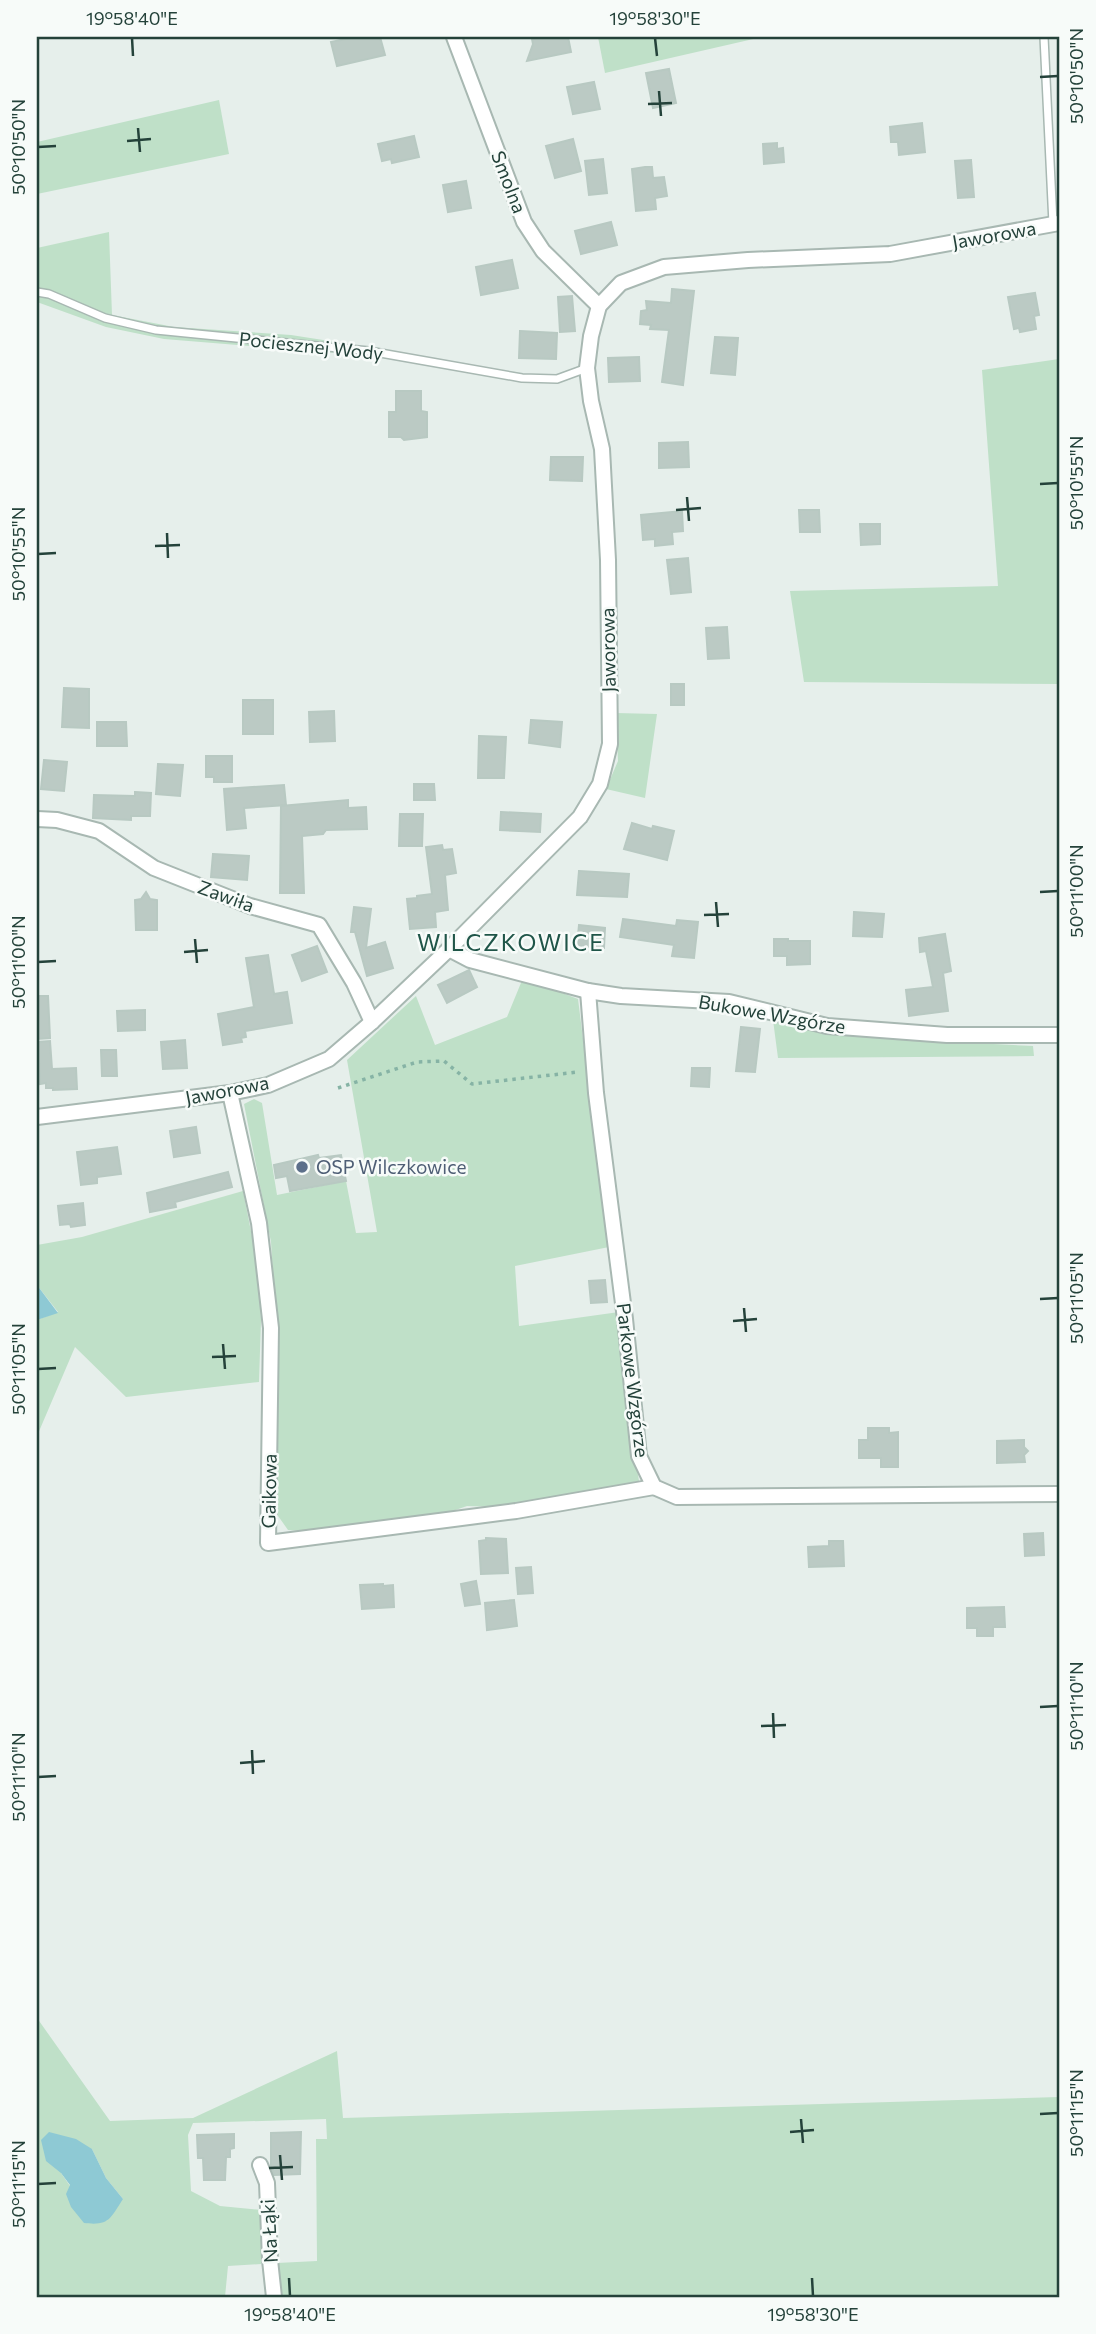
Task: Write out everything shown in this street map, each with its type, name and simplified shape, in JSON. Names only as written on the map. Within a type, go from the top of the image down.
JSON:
[{"type":"street","name":"Smolna","points":[[454,37],[524,222],[543,251],[599,306]]},
{"type":"street","name":"Jaworowa","points":[[37,1118],[230,1093],[268,1084],[329,1059],[449,949],[580,817],[600,784],[610,744],[608,560],[602,450],[587,368],[599,306],[621,283],[664,267],[748,260],[890,254],[1056,223]]},
{"type":"street","name":"Zawiła","points":[[37,819],[57,820],[99,831],[154,868],[250,906],[319,925],[354,984],[372,1022]]},
{"type":"street","name":"Bukowe Wzgórze","points":[[449,949],[470,960],[588,991],[621,996],[729,1002],[827,1026],[947,1035],[1059,1035]]},
{"type":"street","name":"Parkowe Wzgórze","points":[[588,991],[594,1071],[639,1456],[654,1487]]},
{"type":"street","name":"Gaikowa","points":[[230,1093],[259,1223],[271,1328],[268,1543],[516,1511],[654,1487]]},
{"type":"street","points":[[654,1487],[677,1497],[1059,1494]]},
{"type":"street","name":"Na Łąki","points":[[260,2165],[267,2183],[274,2297]]},
{"type":"lane","points":[[1044,37],[1056,223]]},
{"type":"lane","name":"Pociesznej Wody","points":[[37,292],[49,294],[105,318],[156,330],[369,351],[522,378],[557,379],[587,368]]},
{"type":"path","points":[[338,1088],[416,1062],[444,1061],[472,1083],[594,1071]]},
{"type":"green space","points":[[598,37],[762,37],[605,73]]},
{"type":"green space","points":[[219,100],[229,154],[37,194],[37,142]]},
{"type":"green space","points":[[109,232],[112,315],[174,327],[291,335],[336,342],[337,353],[164,339],[106,327],[37,302],[37,248]]},
{"type":"green space","points":[[1059,359],[1059,684],[804,682],[790,591],[998,586],[982,370]]},
{"type":"green space","points":[[616,713],[657,714],[645,798],[606,789],[618,761]]},
{"type":"green space","points":[[523,978],[578,999],[609,1247],[515,1266],[519,1326],[619,1312],[629,1418],[639,1481],[498,1507],[467,1506],[447,1513],[312,1532],[288,1530],[276,1513],[276,1323],[271,1242],[244,1104],[254,1099],[262,1103],[277,1195],[346,1181],[356,1233],[377,1232],[347,1060],[416,996],[435,1045],[507,1017]]},
{"type":"green space","points":[[773,1020],[846,1033],[916,1040],[1033,1046],[1034,1056],[778,1058]]},
{"type":"green space","points":[[243,1191],[258,1267],[261,1320],[259,1382],[126,1397],[75,1347],[37,1436],[37,1320],[58,1312],[37,1285],[37,1245],[82,1237]]},
{"type":"green space","points":[[1059,1735],[1059,2092],[1057,1773]]},
{"type":"green space","points":[[37,2018],[110,2121],[193,2118],[337,2051],[343,2118],[1059,2097],[1059,2297],[280,2297],[277,2263],[317,2261],[316,2139],[327,2139],[326,2119],[193,2123],[188,2135],[191,2191],[220,2206],[262,2210],[261,2264],[228,2266],[225,2297],[37,2297]],"holes":[[[92,2149],[106,2178],[123,2199],[70,2186],[61,2173]]]},
{"type":"water","points":[[37,1285],[58,1313],[37,1320]]},
{"type":"water","points":[[49,2132],[76,2139],[92,2149],[106,2178],[123,2199],[108,2220],[84,2223],[71,2207],[66,2194],[70,2185],[61,2173],[46,2161],[41,2140]]},
{"type":"building","points":[[355,37],[380,37],[385,55],[337,66],[331,42]]},
{"type":"building","points":[[568,37],[571,52],[527,61],[532,39]]},
{"type":"building","points":[[669,69],[676,103],[653,108],[646,73]]},
{"type":"building","points":[[594,82],[600,109],[573,114],[567,87]]},
{"type":"building","points":[[922,123],[925,152],[899,155],[898,142],[891,142],[890,127]]},
{"type":"building","points":[[414,136],[419,157],[392,163],[391,159],[382,161],[378,144]]},
{"type":"building","points":[[573,139],[581,171],[555,178],[546,146]]},
{"type":"building","points":[[777,143],[777,149],[783,148],[784,162],[764,164],[763,144]]},
{"type":"building","points":[[603,159],[607,193],[589,195],[585,161]]},
{"type":"building","points":[[971,160],[974,197],[958,198],[955,161]]},
{"type":"building","points":[[652,167],[653,178],[664,177],[667,196],[655,198],[656,209],[636,211],[632,169]]},
{"type":"building","points":[[466,181],[471,208],[448,212],[443,185]]},
{"type":"building","points":[[611,222],[617,245],[581,254],[575,231]]},
{"type":"building","points":[[512,260],[518,288],[481,295],[476,267]]},
{"type":"building","points":[[672,289],[694,291],[683,385],[662,382],[669,330],[650,329],[651,325],[640,324],[641,311],[647,310],[646,301],[671,303]]},
{"type":"building","points":[[1035,293],[1039,315],[1034,316],[1036,329],[1020,332],[1019,328],[1014,329],[1008,297]]},
{"type":"building","points":[[572,296],[575,331],[560,332],[558,297]]},
{"type":"building","points":[[520,331],[557,333],[556,359],[519,358]]},
{"type":"building","points":[[715,337],[738,338],[735,375],[711,373]]},
{"type":"building","points":[[639,357],[640,381],[609,382],[608,358]]},
{"type":"building","points":[[396,391],[421,391],[421,411],[427,412],[427,437],[404,440],[401,437],[389,437],[389,412],[396,412]]},
{"type":"building","points":[[688,442],[689,467],[659,468],[659,443]]},
{"type":"building","points":[[551,457],[583,457],[582,481],[550,480]]},
{"type":"building","points":[[799,510],[819,510],[820,532],[800,532]]},
{"type":"building","points":[[682,511],[683,531],[672,532],[673,544],[655,546],[655,539],[643,540],[641,515]]},
{"type":"building","points":[[860,524],[880,524],[880,544],[861,545]]},
{"type":"building","points":[[688,558],[691,592],[671,594],[667,560]]},
{"type":"building","points":[[727,627],[729,658],[708,659],[706,628]]},
{"type":"building","points":[[671,684],[684,684],[684,705],[671,705]]},
{"type":"building","points":[[64,688],[89,689],[89,728],[62,727]]},
{"type":"building","points":[[243,700],[273,700],[273,734],[243,734]]},
{"type":"building","points":[[334,711],[335,741],[310,742],[309,712]]},
{"type":"building","points":[[531,720],[562,722],[560,747],[529,743]]},
{"type":"building","points":[[97,722],[126,722],[127,746],[97,746]]},
{"type":"building","points":[[479,736],[506,737],[504,778],[478,778]]},
{"type":"building","points":[[206,756],[232,756],[232,782],[214,782],[214,777],[206,777]]},
{"type":"building","points":[[44,760],[67,762],[64,791],[41,789]]},
{"type":"building","points":[[158,764],[183,765],[180,796],[156,794]]},
{"type":"building","points":[[414,784],[434,784],[435,800],[414,800]]},
{"type":"building","points":[[284,785],[286,805],[244,808],[246,828],[227,830],[224,789]]},
{"type":"building","points":[[135,792],[151,793],[150,816],[131,816],[131,820],[93,818],[94,795],[135,796]]},
{"type":"building","points":[[348,800],[348,808],[366,807],[367,829],[326,830],[323,834],[302,836],[304,893],[280,893],[281,806]]},
{"type":"building","points":[[501,812],[541,814],[540,832],[500,830]]},
{"type":"building","points":[[400,814],[423,814],[422,846],[399,846]]},
{"type":"building","points":[[632,823],[652,829],[653,826],[674,831],[667,860],[624,849]]},
{"type":"building","points":[[442,845],[443,850],[452,849],[456,873],[445,875],[448,910],[435,912],[436,927],[410,929],[407,899],[432,894],[426,847]]},
{"type":"building","points":[[213,854],[249,856],[247,880],[211,877]]},
{"type":"building","points":[[579,871],[629,874],[627,897],[577,895]]},
{"type":"building","points":[[146,892],[150,899],[157,900],[157,930],[136,930],[135,900],[141,899]]},
{"type":"building","points":[[354,907],[371,909],[366,948],[385,942],[393,968],[367,976],[355,932],[351,932]]},
{"type":"building","points":[[854,912],[884,914],[882,937],[853,936]]},
{"type":"building","points":[[623,919],[676,926],[677,920],[698,922],[694,958],[672,956],[674,945],[620,937]]},
{"type":"building","points":[[579,925],[605,928],[604,948],[577,946]]},
{"type":"building","points":[[945,934],[951,971],[943,973],[948,1011],[909,1016],[906,990],[933,987],[926,951],[920,952],[919,938]]},
{"type":"building","points":[[774,939],[810,941],[810,964],[787,965],[787,956],[774,956]]},
{"type":"building","points":[[317,946],[327,972],[302,981],[292,955]]},
{"type":"building","points":[[268,955],[274,994],[287,992],[292,1023],[245,1031],[246,1037],[241,1038],[242,1042],[223,1045],[218,1014],[254,1007],[246,958]]},
{"type":"building","points":[[469,970],[477,987],[447,1003],[438,985]]},
{"type":"building","points":[[37,996],[48,996],[50,1038],[37,1039]]},
{"type":"building","points":[[145,1010],[145,1030],[118,1031],[117,1011]]},
{"type":"building","points":[[741,1027],[760,1029],[755,1072],[736,1071]]},
{"type":"building","points":[[185,1040],[187,1068],[163,1069],[161,1042]]},
{"type":"building","points":[[50,1041],[52,1069],[76,1068],[77,1089],[53,1090],[46,1088],[46,1083],[40,1084],[38,1042]]},
{"type":"building","points":[[101,1050],[116,1050],[117,1076],[102,1076]]},
{"type":"building","points":[[692,1068],[710,1068],[709,1087],[691,1086]]},
{"type":"building","points":[[196,1127],[200,1153],[174,1157],[170,1131]]},
{"type":"building","points":[[117,1147],[121,1174],[97,1177],[97,1183],[81,1185],[77,1152]]},
{"type":"building","points":[[318,1155],[319,1158],[341,1155],[346,1181],[290,1191],[287,1176],[276,1178],[274,1165]]},
{"type":"building","points":[[228,1172],[232,1187],[175,1202],[176,1207],[150,1212],[147,1193]]},
{"type":"building","points":[[83,1203],[85,1225],[60,1225],[58,1206]]},
{"type":"building","points":[[605,1280],[607,1302],[591,1303],[589,1281]]},
{"type":"building","points":[[868,1428],[889,1428],[889,1433],[898,1432],[898,1467],[881,1467],[881,1458],[859,1458],[859,1440],[868,1440]]},
{"type":"building","points":[[1024,1440],[1024,1447],[1028,1451],[1024,1455],[1025,1462],[997,1463],[997,1441]]},
{"type":"building","points":[[1043,1533],[1044,1555],[1025,1556],[1024,1534]]},
{"type":"building","points":[[486,1538],[506,1539],[508,1573],[481,1574],[479,1541]]},
{"type":"building","points":[[829,1541],[843,1541],[844,1566],[809,1567],[808,1547],[829,1546]]},
{"type":"building","points":[[531,1567],[533,1593],[518,1594],[516,1568]]},
{"type":"building","points":[[476,1581],[480,1604],[465,1606],[461,1584]]},
{"type":"building","points":[[360,1585],[393,1585],[394,1607],[362,1609]]},
{"type":"building","points":[[514,1600],[517,1626],[487,1630],[485,1603]]},
{"type":"building","points":[[1004,1607],[1005,1627],[993,1627],[993,1636],[977,1636],[977,1628],[967,1628],[967,1608]]},
{"type":"building","points":[[301,2132],[300,2174],[274,2175],[271,2167],[271,2133]]},
{"type":"building","points":[[234,2134],[234,2148],[230,2149],[230,2157],[226,2157],[225,2180],[204,2180],[203,2158],[198,2158],[197,2135]]},
{"type":"place","name":"OSP Wilczkowice","points":[[302,1167]]},
{"type":"district","name":"WILCZKOWICE","points":[[511,943]]}]
